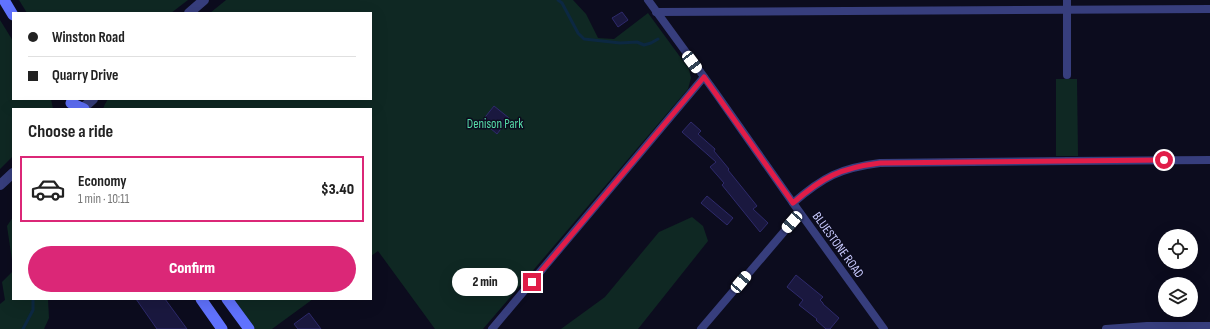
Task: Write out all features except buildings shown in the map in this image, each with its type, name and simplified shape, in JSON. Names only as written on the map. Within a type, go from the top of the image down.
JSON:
[{"type":"main road","points":[[4,0],[12,13]]},
{"type":"main road","points":[[70,104],[80,108]]},
{"type":"main road","points":[[202,300],[222,329]]},
{"type":"main road","points":[[228,300],[249,329]]},
{"type":"street","points":[[190,12],[204,0]]},
{"type":"street","name":"BLUESTONE ROAD","points":[[648,0],[884,329]]},
{"type":"street","points":[[1066,75],[1067,0]]},
{"type":"street","points":[[656,12],[1210,9]]},
{"type":"street","points":[[492,329],[704,77]]},
{"type":"street","points":[[84,108],[92,100]]},
{"type":"street","points":[[793,203],[813,186],[844,170],[880,163],[1210,160]]},
{"type":"street","points":[[0,185],[12,174]]},
{"type":"street","points":[[701,329],[800,213]]},
{"type":"street","points":[[1106,329],[1147,326],[1210,326]]},
{"type":"green space","points":[[19,0],[188,0],[172,12],[26,12]]},
{"type":"green space","name":"Denison Park","points":[[226,0],[573,0],[586,14],[598,38],[614,39],[648,13],[689,69],[691,78],[688,89],[483,329],[435,329],[378,251],[372,255],[372,108],[103,108],[107,100],[372,100],[372,12],[211,12]]},
{"type":"green space","points":[[0,20],[12,39],[12,100],[51,100],[53,108],[12,108],[12,157],[0,169]]},
{"type":"green space","points":[[1056,79],[1077,79],[1078,156],[1056,156]]},
{"type":"green space","points":[[692,217],[703,226],[708,241],[638,329],[561,329],[605,297],[659,232]]},
{"type":"green space","points":[[12,218],[12,260],[7,226]]},
{"type":"green space","points":[[12,272],[12,300],[48,300],[49,318],[44,329],[0,329],[0,304],[5,300],[2,282]]},
{"type":"green space","points":[[235,300],[312,300],[272,329],[255,329]]},
{"type":"waterway","points":[[558,0],[562,3],[578,33],[584,39],[620,43],[637,42],[644,45],[658,39]]},
{"type":"waterway","points":[[23,329],[33,310],[33,300]]},
{"type":"route","points":[[532,282],[704,77],[793,203],[813,186],[844,170],[880,163],[1164,160]]}]
